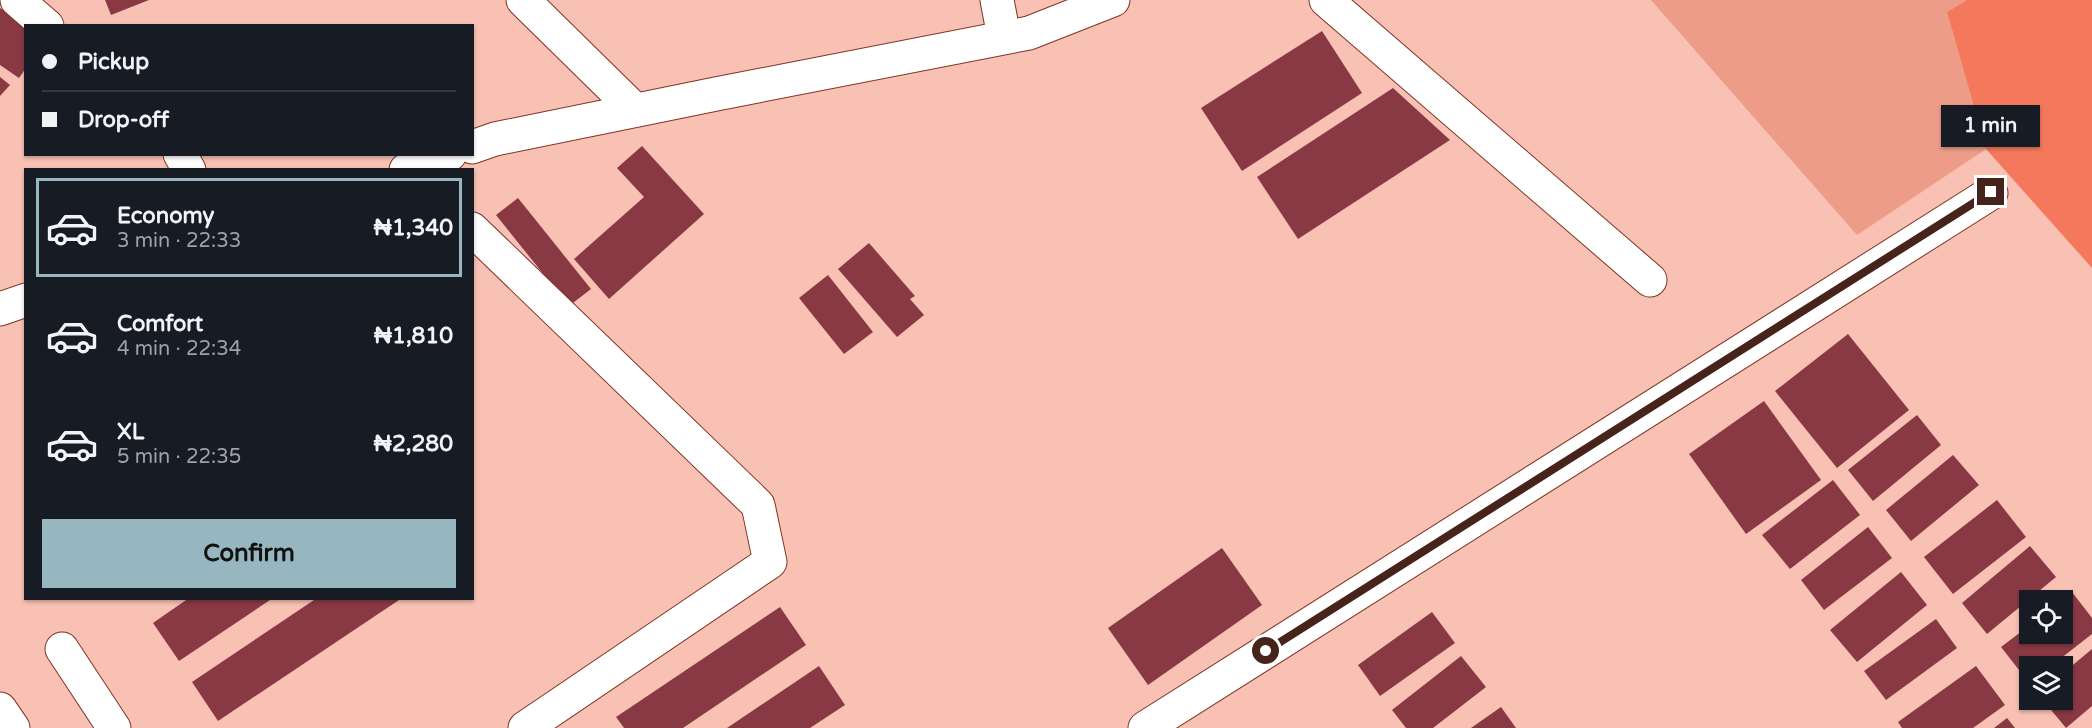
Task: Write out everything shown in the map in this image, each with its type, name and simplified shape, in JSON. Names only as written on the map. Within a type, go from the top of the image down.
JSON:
[{"type":"street","points":[[17,0],[45,24]]},
{"type":"street","points":[[523,0],[635,110]]},
{"type":"street","points":[[997,0],[1004,38]]},
{"type":"street","points":[[474,146],[495,139],[635,110],[1029,33],[1113,0]]},
{"type":"street","points":[[1326,0],[1650,280]]},
{"type":"street","points":[[412,168],[445,156]]},
{"type":"street","points":[[1145,728],[1991,192]]},
{"type":"street","points":[[474,231],[758,505],[770,562],[525,728]]},
{"type":"street","points":[[0,309],[24,301]]},
{"type":"street","points":[[62,649],[114,728]]},
{"type":"street","points":[[0,710],[13,728]]},
{"type":"shaded area","points":[[1651,0],[1967,0],[1947,12],[1986,149],[1857,235]]},
{"type":"shaded area","points":[[1967,0],[2092,0],[2092,268],[1986,149],[1947,12]]},
{"type":"building","points":[[105,0],[149,0],[111,15]]},
{"type":"building","points":[[0,8],[26,24],[24,24],[24,71],[19,78],[0,65]]},
{"type":"building","points":[[1322,31],[1362,93],[1242,171],[1201,108]]},
{"type":"building","points":[[0,77],[10,85],[0,96]]},
{"type":"building","points":[[1393,88],[1450,140],[1298,239],[1257,177]]},
{"type":"building","points":[[642,146],[704,214],[609,299],[574,259],[644,197],[617,168]]},
{"type":"building","points":[[518,198],[591,289],[569,306],[496,215]]},
{"type":"building","points":[[869,243],[915,296],[910,299],[924,315],[897,337],[838,269]]},
{"type":"building","points":[[828,275],[873,332],[844,354],[799,298]]},
{"type":"building","points":[[1848,334],[1909,410],[1837,468],[1775,391]]},
{"type":"building","points":[[1764,401],[1821,480],[1746,534],[1689,454]]},
{"type":"building","points":[[1917,415],[1941,445],[1873,501],[1848,470]]},
{"type":"building","points":[[1953,455],[1979,485],[1911,541],[1886,510]]},
{"type":"building","points":[[1833,480],[1860,515],[1790,569],[1762,535]]},
{"type":"building","points":[[1997,500],[2026,537],[1953,594],[1924,557]]},
{"type":"building","points":[[1868,527],[1892,558],[1824,610],[1801,580]]},
{"type":"building","points":[[2030,546],[2056,577],[2040,590],[2019,590],[2019,608],[1987,634],[1962,603]]},
{"type":"building","points":[[1222,548],[1262,605],[1148,685],[1108,628]]},
{"type":"building","points":[[1901,572],[1927,605],[1857,662],[1830,630]]},
{"type":"building","points":[[2073,593],[2092,618],[2092,634],[2064,656],[2019,656],[2019,670],[2001,647],[2019,633],[2019,644],[2073,644]]},
{"type":"building","points":[[186,600],[270,600],[179,661],[153,623]]},
{"type":"building","points":[[314,600],[399,600],[218,721],[192,682]]},
{"type":"building","points":[[780,607],[806,645],[683,728],[624,728],[616,717]]},
{"type":"building","points":[[1432,612],[1455,643],[1380,696],[1358,665]]},
{"type":"building","points":[[1936,619],[1957,648],[1886,700],[1864,671]]},
{"type":"building","points":[[2092,649],[2092,706],[2066,728],[2051,710],[2073,710],[2073,665]]},
{"type":"building","points":[[1461,656],[1486,687],[1433,728],[1406,728],[1392,710]]},
{"type":"building","points":[[819,666],[845,705],[810,728],[727,728]]},
{"type":"building","points":[[1976,666],[2005,705],[1973,728],[1902,728],[1898,722]]},
{"type":"building","points":[[1501,707],[1516,728],[1471,728]]},
{"type":"building","points":[[2007,718],[2015,728],[1994,728]]},
{"type":"route","points":[[1266,651],[1991,192]]}]
